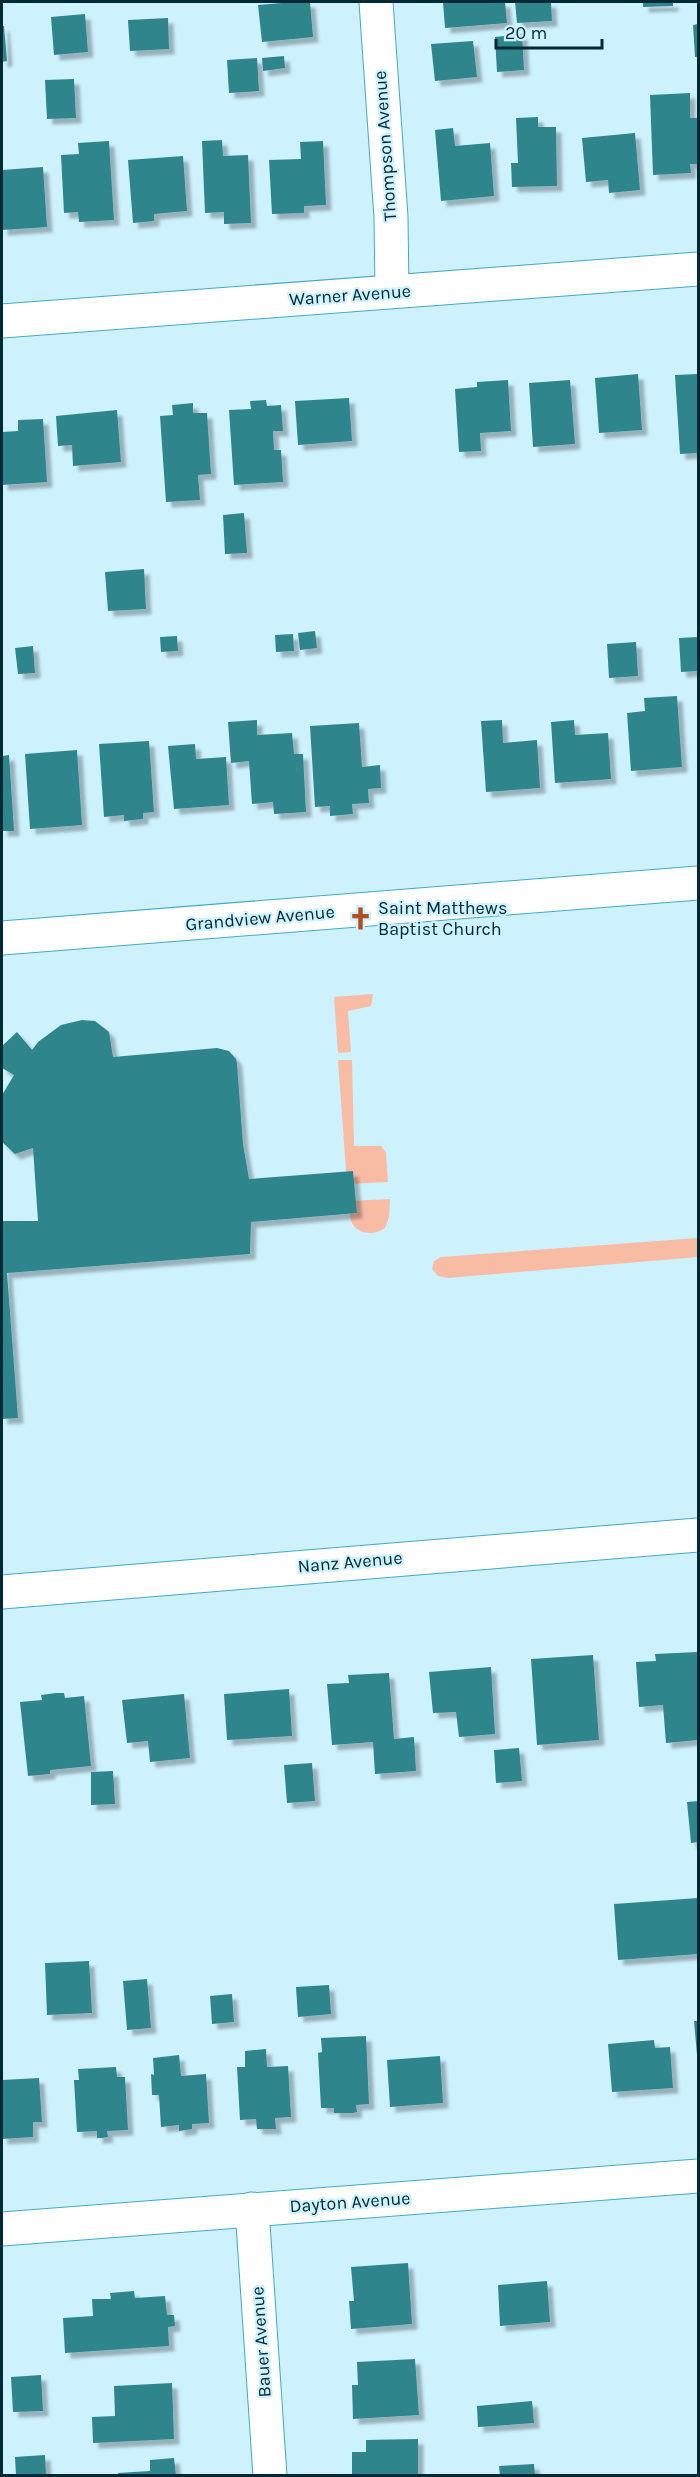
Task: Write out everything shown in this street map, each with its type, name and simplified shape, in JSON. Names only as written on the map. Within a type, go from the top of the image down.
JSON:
[{"type":"street","name":"Thompson Avenue","points":[[376,2],[391,217],[392,291]]},
{"type":"street","name":"Warner Avenue","points":[[2,321],[699,269]]},
{"type":"street","name":"Grandview Avenue","points":[[2,938],[699,883]]},
{"type":"street","name":"Nanz Avenue","points":[[2,1592],[699,1534]]},
{"type":"street","name":"Dayton Avenue","points":[[2,2229],[699,2176]]},
{"type":"street","name":"Bauer Avenue","points":[[252,2209],[270,2475]]},
{"type":"shaded area","points":[[373,994],[371,1006],[348,1011],[351,1052],[338,1053],[334,997]]},
{"type":"shaded area","points":[[338,1060],[352,1060],[354,1146],[381,1146],[386,1153],[388,1182],[347,1184]]},
{"type":"shaded area","points":[[390,1199],[389,1217],[385,1228],[381,1231],[366,1233],[354,1226],[350,1216],[350,1201]]},
{"type":"shaded area","points":[[698,1238],[698,1257],[448,1278],[438,1276],[432,1269],[434,1261],[441,1257]]},
{"type":"building","points":[[310,2],[313,37],[262,42],[258,5]]},
{"type":"building","points":[[443,2],[505,2],[507,23],[445,28]]},
{"type":"building","points":[[515,2],[551,2],[552,21],[517,23]]},
{"type":"building","points":[[643,2],[673,2],[673,6],[643,7]]},
{"type":"building","points":[[85,14],[88,52],[54,55],[51,17]]},
{"type":"building","points":[[168,18],[169,49],[130,51],[128,20]]},
{"type":"building","points":[[698,24],[698,57],[695,57],[693,25]]},
{"type":"building","points":[[2,26],[4,26],[7,61],[2,62]]},
{"type":"building","points":[[522,34],[524,70],[497,72],[495,37]]},
{"type":"building","points":[[473,41],[477,77],[435,81],[431,44]]},
{"type":"building","points":[[284,56],[285,68],[263,71],[262,58]]},
{"type":"building","points":[[257,58],[259,91],[229,93],[227,60]]},
{"type":"building","points":[[74,79],[76,118],[47,119],[45,80]]},
{"type":"building","points":[[690,93],[690,118],[698,118],[698,164],[690,164],[691,173],[653,175],[650,95]]},
{"type":"building","points":[[538,117],[538,127],[556,127],[557,186],[512,187],[511,163],[518,163],[516,118]]},
{"type":"building","points":[[453,128],[455,146],[490,143],[494,196],[441,201],[435,130]]},
{"type":"building","points":[[635,133],[640,190],[609,193],[608,180],[586,182],[582,138]]},
{"type":"building","points":[[222,140],[223,156],[248,155],[251,223],[224,224],[224,212],[205,213],[202,141]]},
{"type":"building","points":[[109,141],[114,220],[79,222],[78,212],[64,213],[61,155],[79,154],[78,143]]},
{"type":"building","points":[[323,141],[326,205],[304,206],[304,213],[272,214],[269,160],[301,159],[300,142]]},
{"type":"building","points":[[183,156],[187,211],[154,214],[154,221],[133,223],[128,160]]},
{"type":"building","points":[[43,167],[47,227],[2,230],[2,170]]},
{"type":"building","points":[[638,374],[642,430],[599,433],[595,378]]},
{"type":"building","points":[[698,374],[698,453],[680,454],[675,375]]},
{"type":"building","points":[[508,380],[511,431],[480,433],[481,451],[459,452],[455,389],[477,387],[477,382]]},
{"type":"building","points":[[570,380],[575,444],[533,447],[529,383]]},
{"type":"building","points":[[349,398],[352,441],[298,445],[295,401]]},
{"type":"building","points":[[266,400],[267,406],[281,405],[283,431],[273,431],[274,450],[281,450],[283,482],[234,485],[229,410],[251,409],[250,401]]},
{"type":"building","points":[[193,403],[193,413],[207,413],[211,474],[198,475],[200,500],[166,502],[160,416],[173,415],[172,405]]},
{"type":"building","points":[[117,410],[121,462],[73,466],[72,445],[58,446],[56,416]]},
{"type":"building","points":[[43,419],[47,482],[2,485],[2,432],[18,431],[18,420]]},
{"type":"building","points":[[244,513],[247,553],[225,554],[223,515]]},
{"type":"building","points":[[144,569],[146,609],[108,611],[105,572]]},
{"type":"building","points":[[315,631],[317,648],[300,650],[298,633]]},
{"type":"building","points":[[293,634],[294,651],[276,652],[275,635]]},
{"type":"building","points":[[177,636],[178,651],[161,652],[160,637]]},
{"type":"building","points":[[698,637],[698,671],[681,672],[679,638]]},
{"type":"building","points":[[636,642],[638,676],[609,678],[607,644]]},
{"type":"building","points":[[33,646],[35,673],[18,674],[15,648]]},
{"type":"building","points":[[677,696],[682,767],[631,771],[627,713],[645,711],[644,698]]},
{"type":"building","points":[[257,720],[257,735],[292,733],[294,754],[303,754],[306,812],[274,814],[273,802],[252,804],[249,761],[231,763],[228,722]]},
{"type":"building","points":[[502,720],[503,743],[537,740],[540,788],[486,792],[481,721]]},
{"type":"building","points":[[574,720],[575,735],[608,733],[611,779],[555,783],[551,722]]},
{"type":"building","points":[[359,723],[362,767],[380,765],[381,788],[368,789],[369,803],[352,804],[353,814],[330,816],[330,806],[315,807],[310,726]]},
{"type":"building","points":[[149,741],[154,812],[143,813],[143,819],[124,821],[124,815],[104,817],[99,744]]},
{"type":"building","points":[[195,744],[196,759],[226,757],[229,805],[174,809],[168,746]]},
{"type":"building","points":[[77,750],[82,825],[30,829],[25,754]]},
{"type":"building","points":[[9,755],[14,831],[2,831],[2,756]]},
{"type":"building","points":[[82,1020],[95,1021],[109,1032],[113,1057],[217,1048],[229,1051],[237,1064],[243,1144],[249,1179],[353,1171],[357,1213],[251,1222],[250,1254],[7,1273],[18,1418],[2,1419],[2,1221],[38,1221],[33,1148],[15,1154],[2,1142],[2,1095],[14,1075],[2,1068],[2,1046],[17,1032],[32,1050],[38,1042],[61,1025]]},
{"type":"building","points":[[697,1652],[698,1740],[666,1743],[663,1705],[639,1707],[636,1662],[656,1661],[655,1654]]},
{"type":"building","points":[[593,1655],[599,1740],[537,1745],[531,1659]]},
{"type":"building","points":[[491,1667],[495,1734],[459,1737],[456,1712],[433,1713],[429,1672]]},
{"type":"building","points":[[389,1673],[394,1739],[414,1737],[416,1771],[375,1774],[373,1742],[332,1745],[327,1684],[349,1683],[348,1675]]},
{"type":"building","points":[[289,1689],[292,1736],[227,1740],[224,1694]]},
{"type":"building","points":[[64,1693],[65,1698],[84,1696],[91,1766],[50,1770],[50,1774],[28,1776],[20,1702],[42,1700],[41,1695]]},
{"type":"building","points":[[184,1694],[190,1758],[150,1762],[148,1741],[127,1743],[122,1700]]},
{"type":"building","points":[[519,1748],[522,1781],[496,1783],[494,1750]]},
{"type":"building","points":[[312,1763],[315,1801],[287,1803],[284,1765]]},
{"type":"building","points":[[113,1771],[115,1804],[91,1805],[91,1772]]},
{"type":"building","points":[[698,1801],[698,1842],[691,1843],[687,1802]]},
{"type":"building","points":[[698,1898],[698,1954],[618,1960],[614,1904]]},
{"type":"building","points":[[89,1961],[92,2013],[47,2015],[45,1963]]},
{"type":"building","points":[[147,1979],[151,2028],[127,2030],[123,1981]]},
{"type":"building","points":[[329,1985],[331,2014],[298,2017],[296,1987]]},
{"type":"building","points":[[232,1994],[234,2022],[212,2024],[210,1996]]},
{"type":"building","points":[[694,2021],[698,2021],[698,2055],[697,2055]]},
{"type":"building","points":[[366,2036],[369,2104],[356,2105],[357,2112],[353,2113],[334,2113],[334,2108],[321,2108],[318,2053],[322,2052],[321,2038]]},
{"type":"building","points":[[654,2040],[655,2048],[670,2047],[673,2088],[612,2092],[608,2044]]},
{"type":"building","points":[[266,2049],[267,2067],[288,2066],[291,2117],[275,2118],[276,2129],[257,2129],[256,2119],[240,2120],[237,2067],[245,2067],[245,2051]]},
{"type":"building","points":[[179,2055],[181,2076],[206,2074],[209,2123],[192,2124],[192,2129],[179,2131],[179,2125],[161,2127],[159,2095],[152,2095],[151,2074],[154,2075],[153,2058]]},
{"type":"building","points":[[440,2056],[443,2103],[390,2107],[387,2060]]},
{"type":"building","points":[[116,2067],[117,2077],[125,2077],[128,2130],[107,2131],[108,2137],[102,2138],[97,2138],[97,2131],[77,2132],[74,2080],[79,2080],[78,2069]]},
{"type":"building","points":[[39,2078],[42,2122],[33,2122],[33,2137],[2,2139],[2,2080]]},
{"type":"building","points":[[408,2263],[412,2324],[351,2329],[349,2301],[354,2301],[351,2267]]},
{"type":"building","points":[[547,2281],[550,2322],[500,2326],[498,2285]]},
{"type":"building","points":[[134,2291],[135,2298],[165,2296],[167,2315],[174,2315],[175,2326],[168,2327],[169,2346],[65,2353],[63,2318],[93,2316],[92,2299],[111,2299],[110,2293]]},
{"type":"building","points":[[415,2359],[419,2415],[353,2419],[352,2385],[358,2385],[357,2362]]},
{"type":"building","points":[[41,2375],[43,2411],[13,2412],[11,2377]]},
{"type":"building","points":[[172,2383],[174,2439],[93,2443],[92,2417],[115,2416],[114,2386]]},
{"type":"building","points":[[532,2401],[534,2423],[478,2427],[477,2406]]},
{"type":"building","points":[[418,2439],[418,2476],[352,2476],[352,2452],[366,2452],[366,2440]]},
{"type":"building","points":[[45,2455],[46,2476],[16,2476],[15,2457]]},
{"type":"building","points":[[174,2458],[176,2476],[118,2476],[118,2473],[150,2471],[150,2460]]},
{"type":"building","points":[[534,2464],[535,2476],[500,2476],[499,2466]]},
{"type":"place","name":"Saint Matthews Baptist Church","points":[[360,918]]}]
